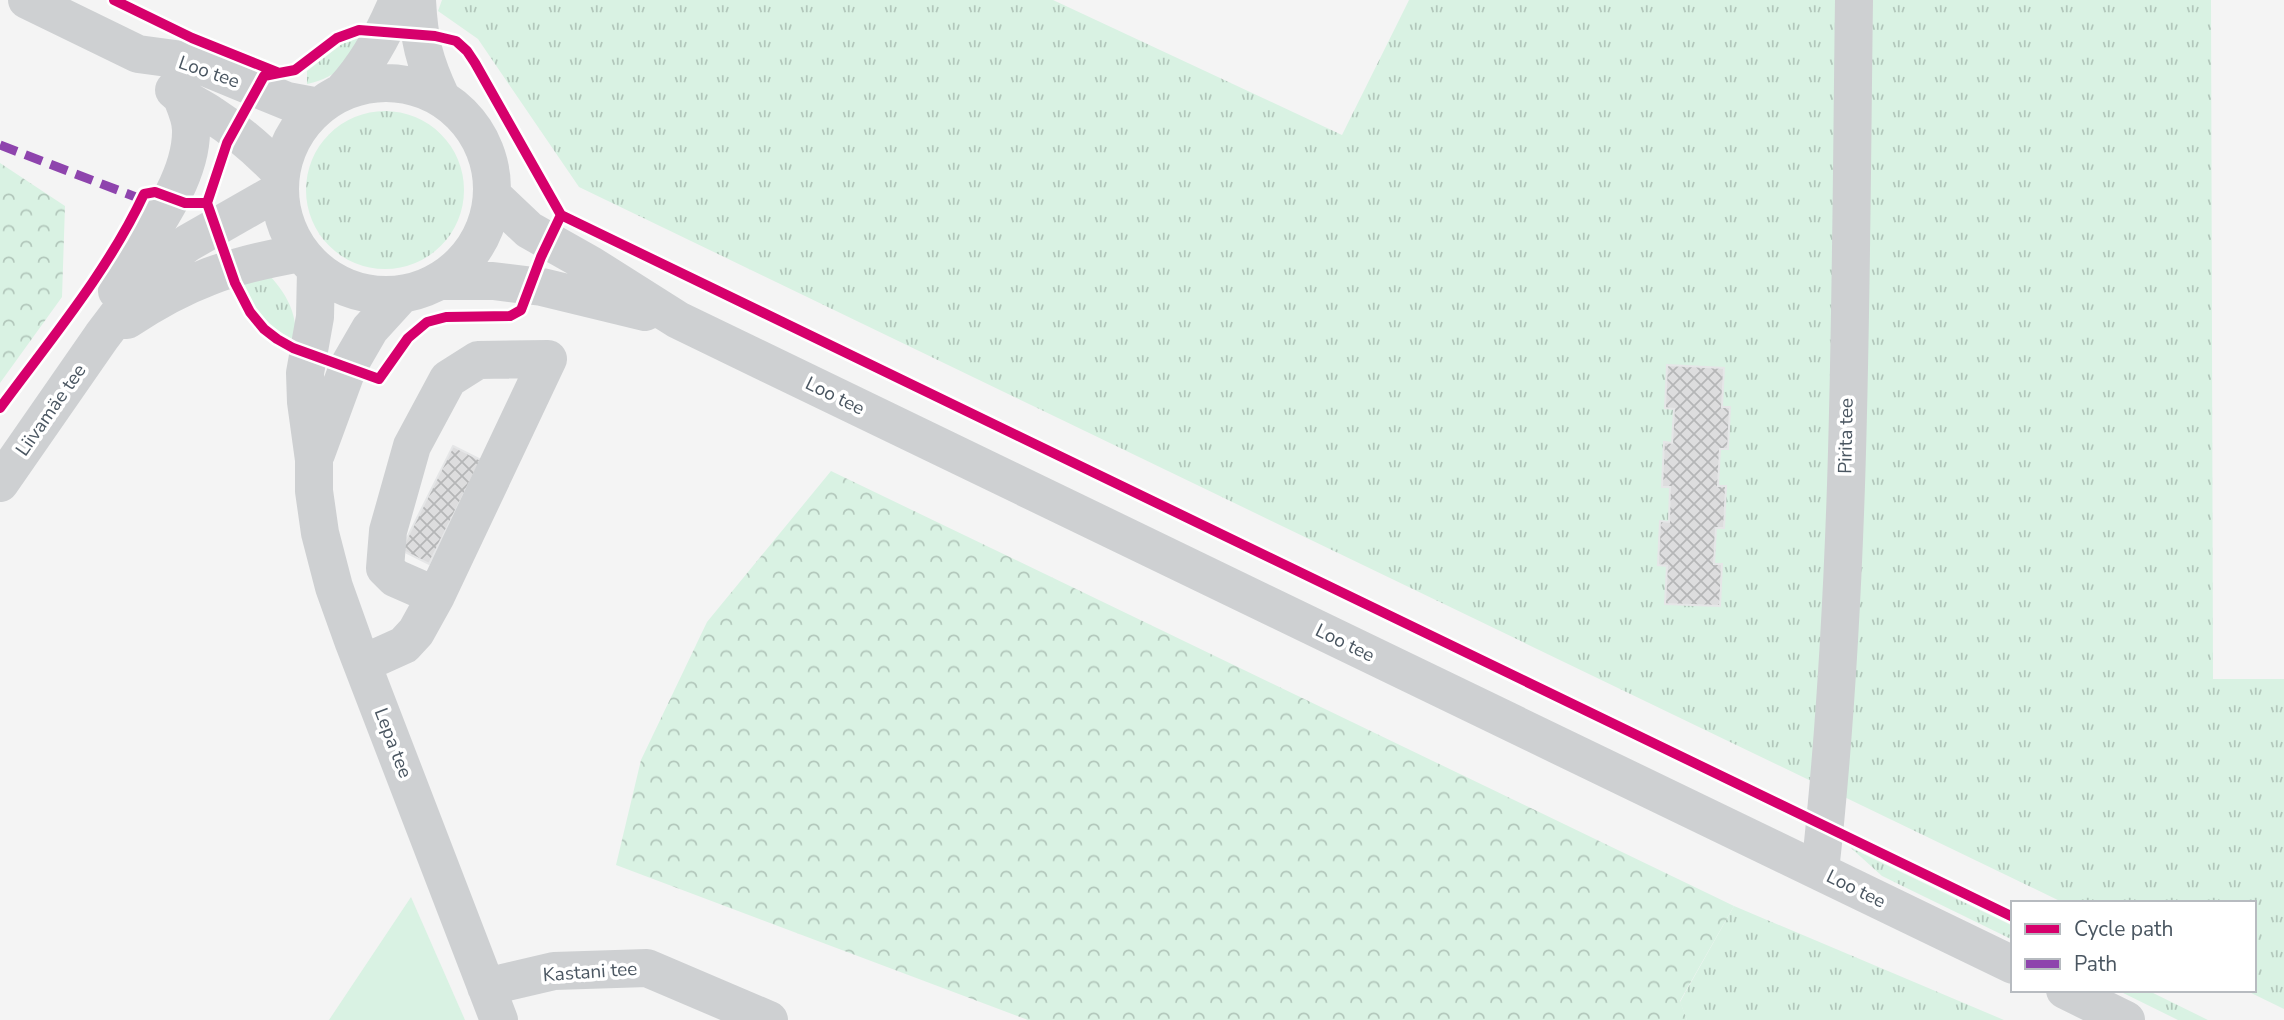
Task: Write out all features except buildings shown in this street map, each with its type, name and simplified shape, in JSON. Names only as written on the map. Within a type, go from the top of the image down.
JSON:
[{"type":"street","name":"Loo tee","points":[[27,0],[138,54],[190,61],[287,101],[331,99]]},
{"type":"street","points":[[331,99],[367,84],[393,83],[417,87],[441,97],[467,120],[486,150],[492,172],[493,195],[488,221],[478,245],[461,265],[441,281],[422,290],[401,295],[378,296],[356,292],[335,283],[308,262],[289,234],[282,213],[280,182],[288,148],[294,136],[301,125],[362,71],[373,54],[398,0]]},
{"type":"street","points":[[417,0],[419,34],[426,65],[441,97]]},
{"type":"street","name":"Pirita tee","points":[[1820,872],[1835,722],[1844,545],[1854,0]]},
{"type":"street","name":"Loo tee","points":[[138,54],[182,98],[213,116],[258,149],[280,182]]},
{"type":"street","points":[[102,337],[122,277],[170,198],[188,158],[191,129],[182,98]]},
{"type":"street","name":"Liivamäe tee","points":[[0,483],[142,283],[165,260],[188,243],[280,182]]},
{"type":"street","name":"Loo tee","points":[[493,195],[529,230],[678,320],[2011,964]]},
{"type":"street","name":"Liivamäe tee","points":[[102,337],[153,302],[189,283],[241,265],[308,262]]},
{"type":"street","name":"Lepa tee","points":[[308,262],[315,317],[305,373],[306,402],[320,533],[334,587],[362,664],[493,1004]]},
{"type":"street","name":"Loo tee","points":[[441,281],[493,281],[542,287],[678,320]]},
{"type":"street","name":"Lepa tee","points":[[314,460],[348,367],[370,329],[401,295]]},
{"type":"street","points":[[362,664],[404,645],[416,632],[436,596],[548,359],[478,360],[448,379],[412,446],[388,531],[386,568],[395,578],[436,596]]},
{"type":"street","name":"Kastani tee","points":[[493,1004],[554,971],[647,968],[769,1020]]},
{"type":"street","points":[[2069,992],[2126,1020]]},
{"type":"green space","points":[[442,0],[1053,0],[1342,135],[1409,0],[2211,0],[2213,679],[2284,679],[2284,1009],[2249,992],[2256,992],[2256,901],[2060,901],[579,187],[478,39],[438,11]]},
{"type":"green space","points":[[367,34],[349,60],[336,72],[307,84],[307,71],[342,44]]},
{"type":"green space","points":[[385,111],[415,117],[441,134],[458,160],[464,190],[458,220],[441,246],[415,263],[385,269],[355,263],[329,246],[312,220],[306,190],[312,160],[329,134],[355,117]]},
{"type":"green space","points":[[0,163],[65,206],[62,297],[0,383]]},
{"type":"green space","points":[[270,276],[290,306],[295,322],[296,341],[277,330],[262,316],[250,299],[242,279]]},
{"type":"green space","points":[[831,471],[1734,906],[1680,1001],[1687,1020],[1028,1020],[616,865],[641,760],[707,622]]},
{"type":"green space","points":[[1851,848],[2011,925],[2011,939],[1882,876]]},
{"type":"green space","points":[[411,897],[465,1020],[329,1020]]},
{"type":"green space","points":[[1734,906],[2004,1020],[1687,1020],[1680,1002]]},
{"type":"green space","points":[[2121,992],[2151,992],[2208,1020],[2178,1020]]},
{"type":"marked path","points":[[0,145],[141,199]]},
{"type":"cycle path","points":[[114,0],[192,38],[279,73],[295,70],[337,38],[359,30],[435,36],[456,41],[475,63],[561,215],[2011,916]]},
{"type":"cycle path","points":[[279,73],[264,76],[227,143],[207,203],[235,283],[250,312],[264,329],[293,348],[379,379],[408,338],[427,322],[446,317],[510,316],[521,310],[541,257],[561,215]]},
{"type":"cycle path","points":[[0,408],[96,278],[130,223],[144,194],[155,192],[185,203],[207,203]]}]
